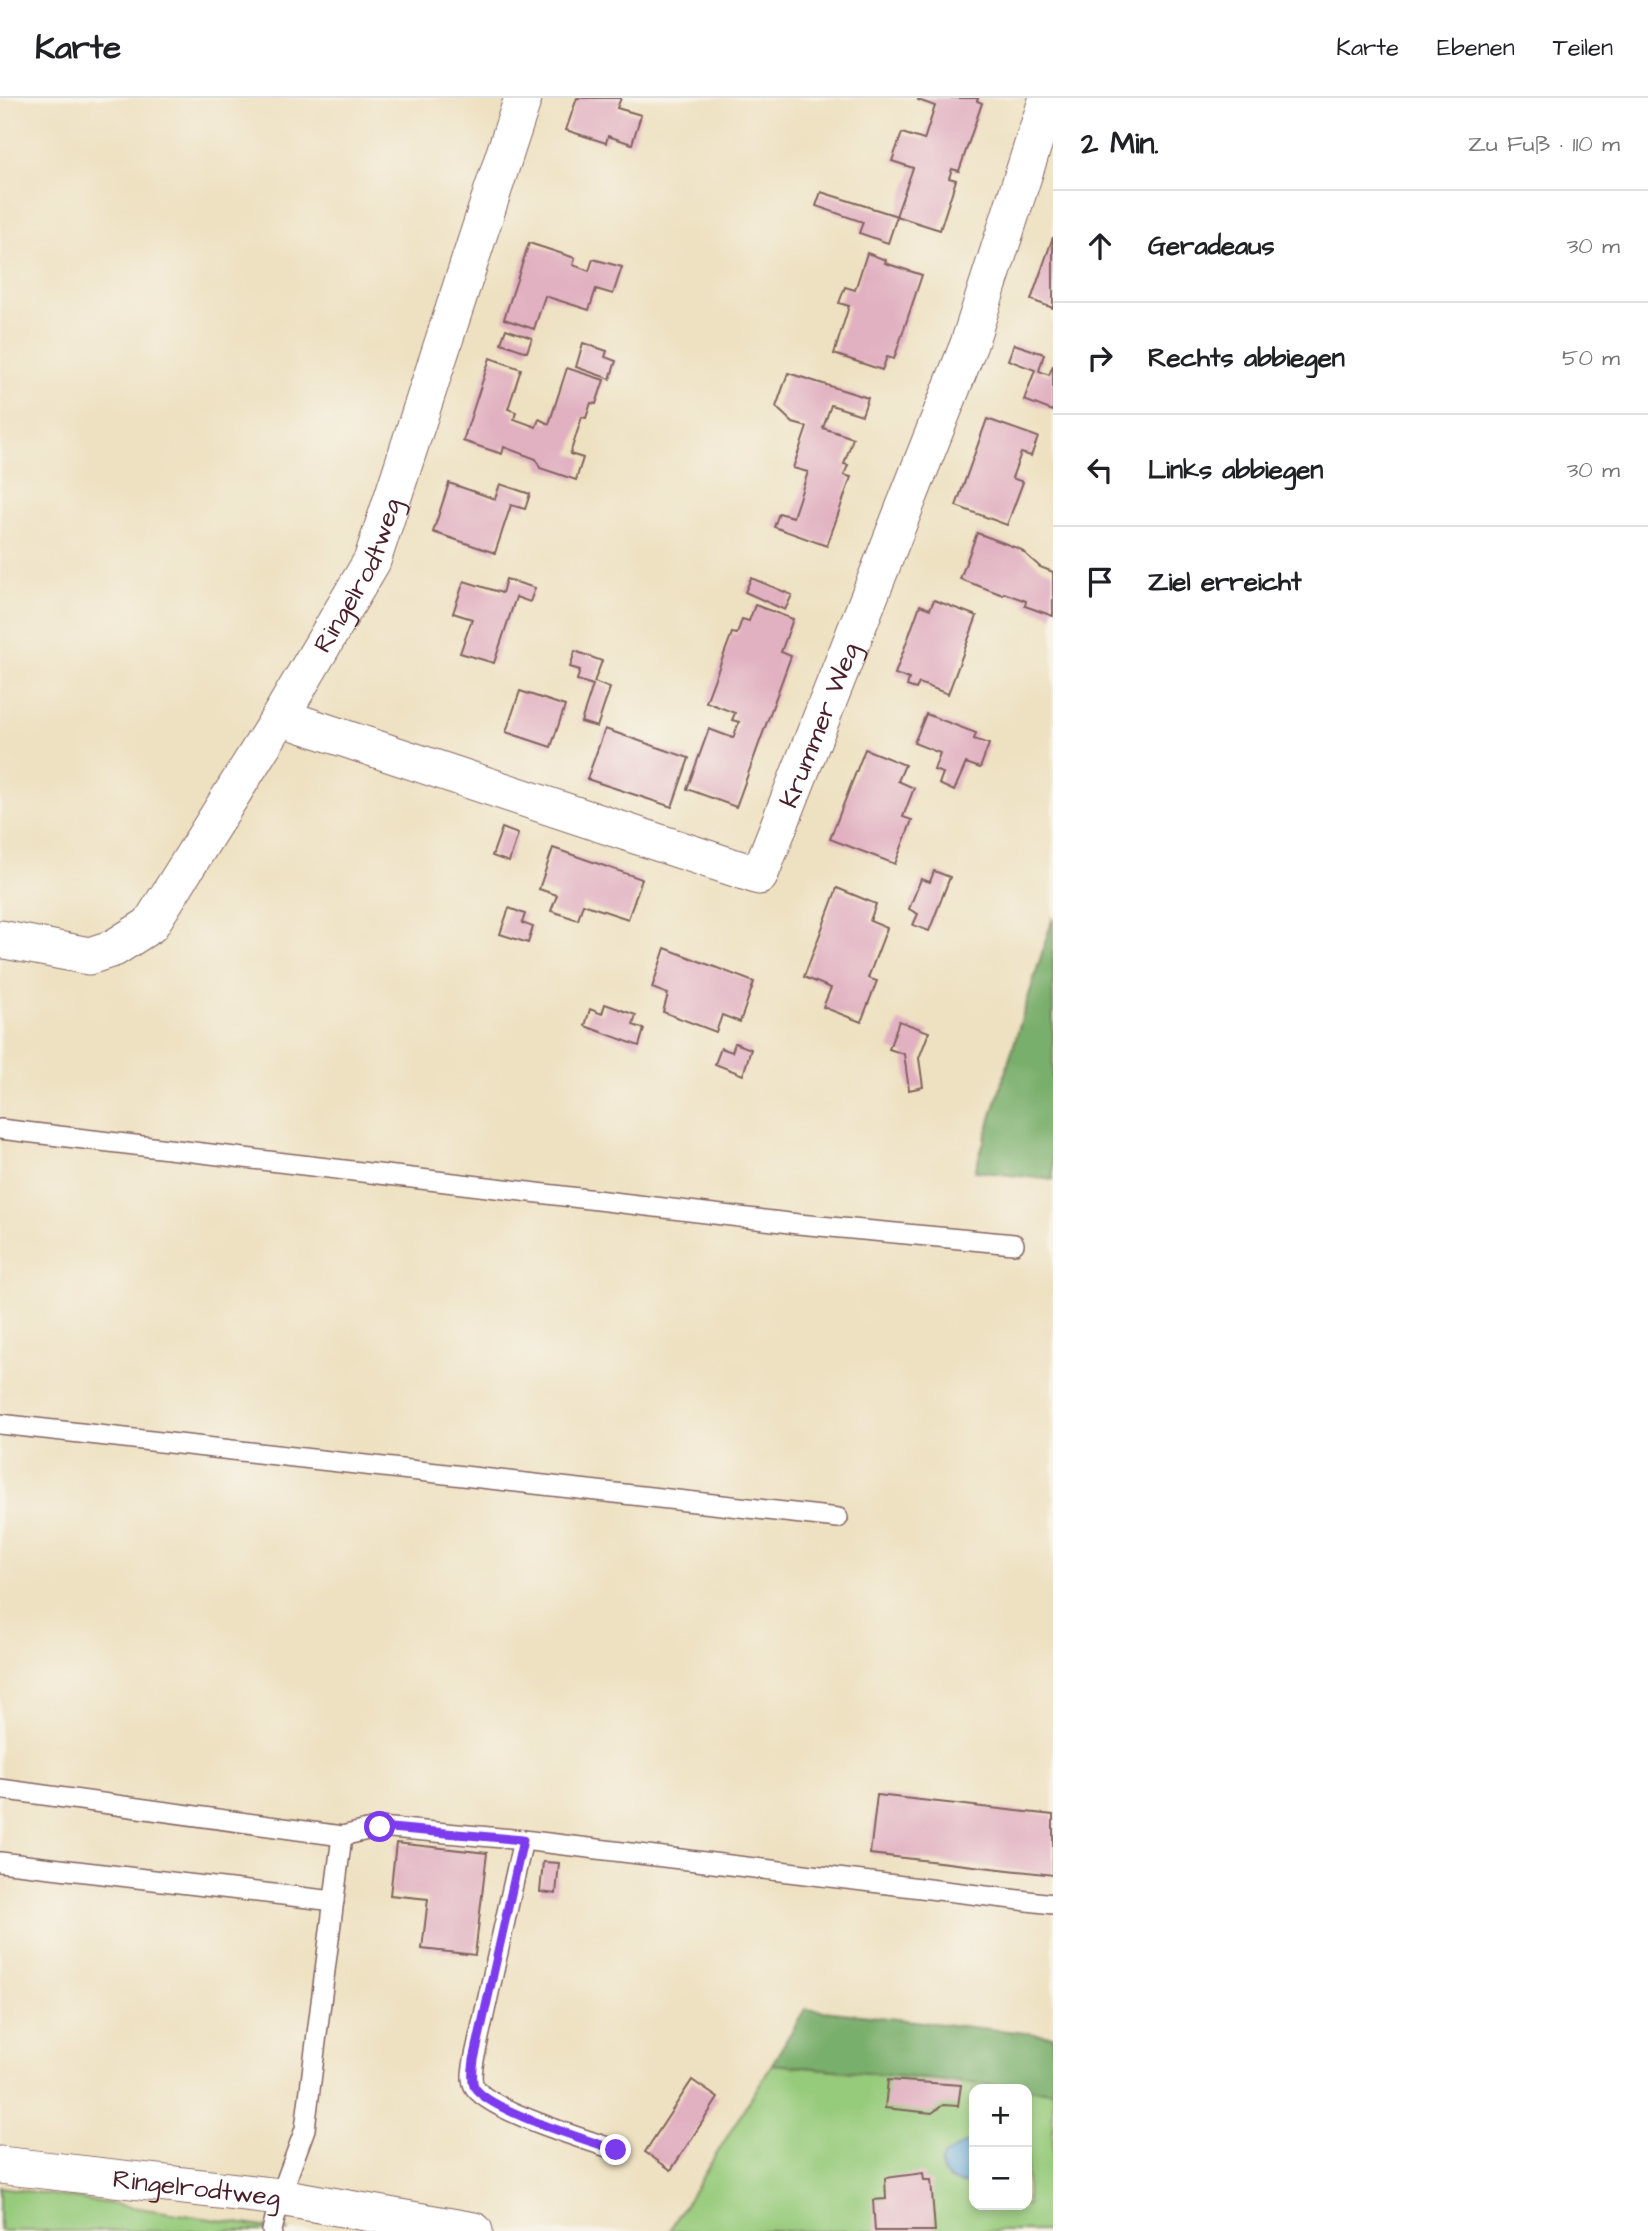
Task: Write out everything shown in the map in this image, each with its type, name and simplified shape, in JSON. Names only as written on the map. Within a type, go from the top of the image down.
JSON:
[{"type":"street","name":"Ringelrodtweg","points":[[0,939],[89,956],[114,947],[150,925],[280,718],[372,561],[523,98]]},
{"type":"street","name":"Krummer Weg","points":[[280,718],[759,876],[969,344],[1048,98]]},
{"type":"street","name":"Ringelrodtweg","points":[[0,2165],[276,2214],[474,2231]]},
{"type":"lane","points":[[0,1129],[785,1222],[1014,1244]]},
{"type":"lane","points":[[0,1424],[838,1518]]},
{"type":"lane","points":[[0,1789],[342,1836],[380,1827],[523,1840],[1053,1904]]},
{"type":"lane","points":[[276,2214],[305,2129],[342,1836]]},
{"type":"lane","points":[[523,1840],[474,2060],[474,2086],[480,2094],[498,2106],[616,2150]]},
{"type":"lane","points":[[0,1862],[334,1901]]},
{"type":"green space","points":[[1053,917],[1053,1180],[975,1171]]},
{"type":"green space","points":[[805,2009],[1053,2036],[1053,2091],[1032,2089],[1032,2084],[980,2084],[772,2064]]},
{"type":"green space","points":[[772,2064],[980,2084],[969,2084],[969,2210],[1032,2210],[1032,2089],[1053,2091],[1053,2231],[669,2231]]},
{"type":"green space","points":[[0,2187],[290,2231],[0,2231]]},
{"type":"water","points":[[969,2141],[969,2184],[950,2179],[943,2172],[942,2159]]},
{"type":"building","points":[[577,98],[621,98],[617,108],[641,115],[632,144],[608,136],[606,143],[566,130]]},
{"type":"building","points":[[978,98],[977,101],[982,103],[959,171],[952,169],[949,178],[956,180],[940,230],[896,216],[913,168],[892,161],[902,133],[924,140],[935,106],[918,100]]},
{"type":"building","points":[[821,192],[897,216],[888,243],[859,233],[863,222],[816,206]]},
{"type":"building","points":[[1053,237],[1053,308],[1031,300]]},
{"type":"building","points":[[529,243],[575,258],[573,265],[589,271],[593,259],[622,267],[613,294],[596,289],[589,310],[545,296],[534,329],[504,319]]},
{"type":"building","points":[[867,253],[886,260],[885,263],[922,275],[894,359],[887,357],[882,370],[834,354],[849,306],[839,303],[845,287],[855,290]]},
{"type":"building","points":[[506,329],[532,338],[527,352],[501,343]]},
{"type":"building","points":[[583,343],[607,351],[605,357],[616,361],[610,379],[576,367]]},
{"type":"building","points":[[1014,344],[1044,354],[1039,371],[1049,375],[1053,365],[1053,411],[1024,400],[1035,370],[1008,360]]},
{"type":"building","points":[[490,358],[521,369],[508,409],[516,412],[514,419],[536,427],[539,419],[549,424],[567,368],[604,380],[596,404],[591,403],[586,418],[582,417],[570,454],[583,458],[576,480],[540,468],[536,459],[504,447],[502,454],[463,441]]},
{"type":"building","points":[[788,373],[868,398],[862,415],[831,405],[823,428],[853,438],[844,464],[848,465],[844,475],[851,477],[827,546],[774,527],[779,513],[793,517],[808,472],[793,468],[807,427],[793,423],[776,407]]},
{"type":"building","points":[[987,419],[1038,437],[1031,456],[1021,453],[1012,478],[1023,482],[1007,525],[956,506]]},
{"type":"building","points":[[449,483],[495,499],[500,484],[530,494],[525,509],[511,505],[495,553],[433,532]]},
{"type":"building","points":[[977,533],[1020,549],[1040,567],[1053,572],[1053,616],[1025,606],[1026,601],[960,579]]},
{"type":"building","points":[[751,578],[792,595],[785,610],[745,592]]},
{"type":"building","points":[[506,579],[535,588],[530,602],[516,597],[494,663],[460,653],[472,619],[453,613],[464,581],[502,593]]},
{"type":"building","points":[[934,600],[977,616],[948,694],[919,683],[916,689],[907,686],[909,679],[895,674],[920,605],[930,609]]},
{"type":"building","points":[[755,605],[793,619],[781,652],[791,656],[736,807],[687,789],[709,729],[733,738],[739,722],[732,720],[735,713],[706,702],[732,633],[737,634],[742,619],[749,621]]},
{"type":"building","points":[[575,651],[602,661],[594,682],[610,688],[597,727],[581,722],[593,685],[577,680],[580,670],[570,667]]},
{"type":"building","points":[[520,691],[565,706],[551,747],[506,732]]},
{"type":"building","points":[[926,714],[976,733],[974,739],[989,744],[980,768],[966,763],[954,791],[939,784],[943,773],[934,770],[940,753],[914,743]]},
{"type":"building","points":[[605,729],[689,758],[672,807],[587,779]]},
{"type":"building","points":[[865,749],[905,765],[898,781],[914,788],[903,817],[912,820],[895,864],[830,839]]},
{"type":"building","points":[[502,828],[518,834],[509,862],[492,856]]},
{"type":"building","points":[[553,848],[642,879],[628,919],[583,904],[578,920],[551,911],[557,895],[539,889]]},
{"type":"building","points":[[934,871],[950,877],[929,931],[913,925],[918,914],[909,909],[921,879],[930,882]]},
{"type":"building","points":[[837,888],[876,904],[870,921],[887,928],[868,978],[877,981],[861,1022],[823,1007],[831,988],[804,977]]},
{"type":"building","points":[[509,908],[525,914],[522,923],[533,927],[528,943],[500,934]]},
{"type":"building","points":[[665,948],[754,982],[740,1022],[722,1015],[716,1032],[663,1012],[668,994],[652,988]]},
{"type":"building","points":[[605,1004],[636,1015],[633,1025],[644,1029],[639,1046],[585,1026],[590,1009],[602,1014]]},
{"type":"building","points":[[899,1021],[929,1032],[919,1058],[923,1087],[909,1090],[904,1054],[889,1049]]},
{"type":"building","points":[[735,1043],[751,1049],[743,1075],[715,1064],[721,1048],[732,1052]]},
{"type":"building","points":[[877,1795],[1053,1815],[1053,1875],[870,1854]]},
{"type":"building","points":[[396,1843],[487,1853],[475,1955],[422,1949],[428,1899],[390,1895]]},
{"type":"building","points":[[543,1862],[559,1863],[556,1894],[540,1892]]},
{"type":"building","points":[[692,2080],[718,2098],[671,2170],[645,2152]]},
{"type":"building","points":[[888,2080],[961,2085],[958,2106],[943,2105],[932,2113],[885,2108]]},
{"type":"building","points":[[923,2173],[924,2180],[931,2180],[935,2231],[875,2231],[873,2200],[886,2199],[885,2178]]},
{"type":"route","points":[[380,1827],[523,1840],[474,2060],[474,2086],[488,2101],[498,2106],[616,2150]]}]
